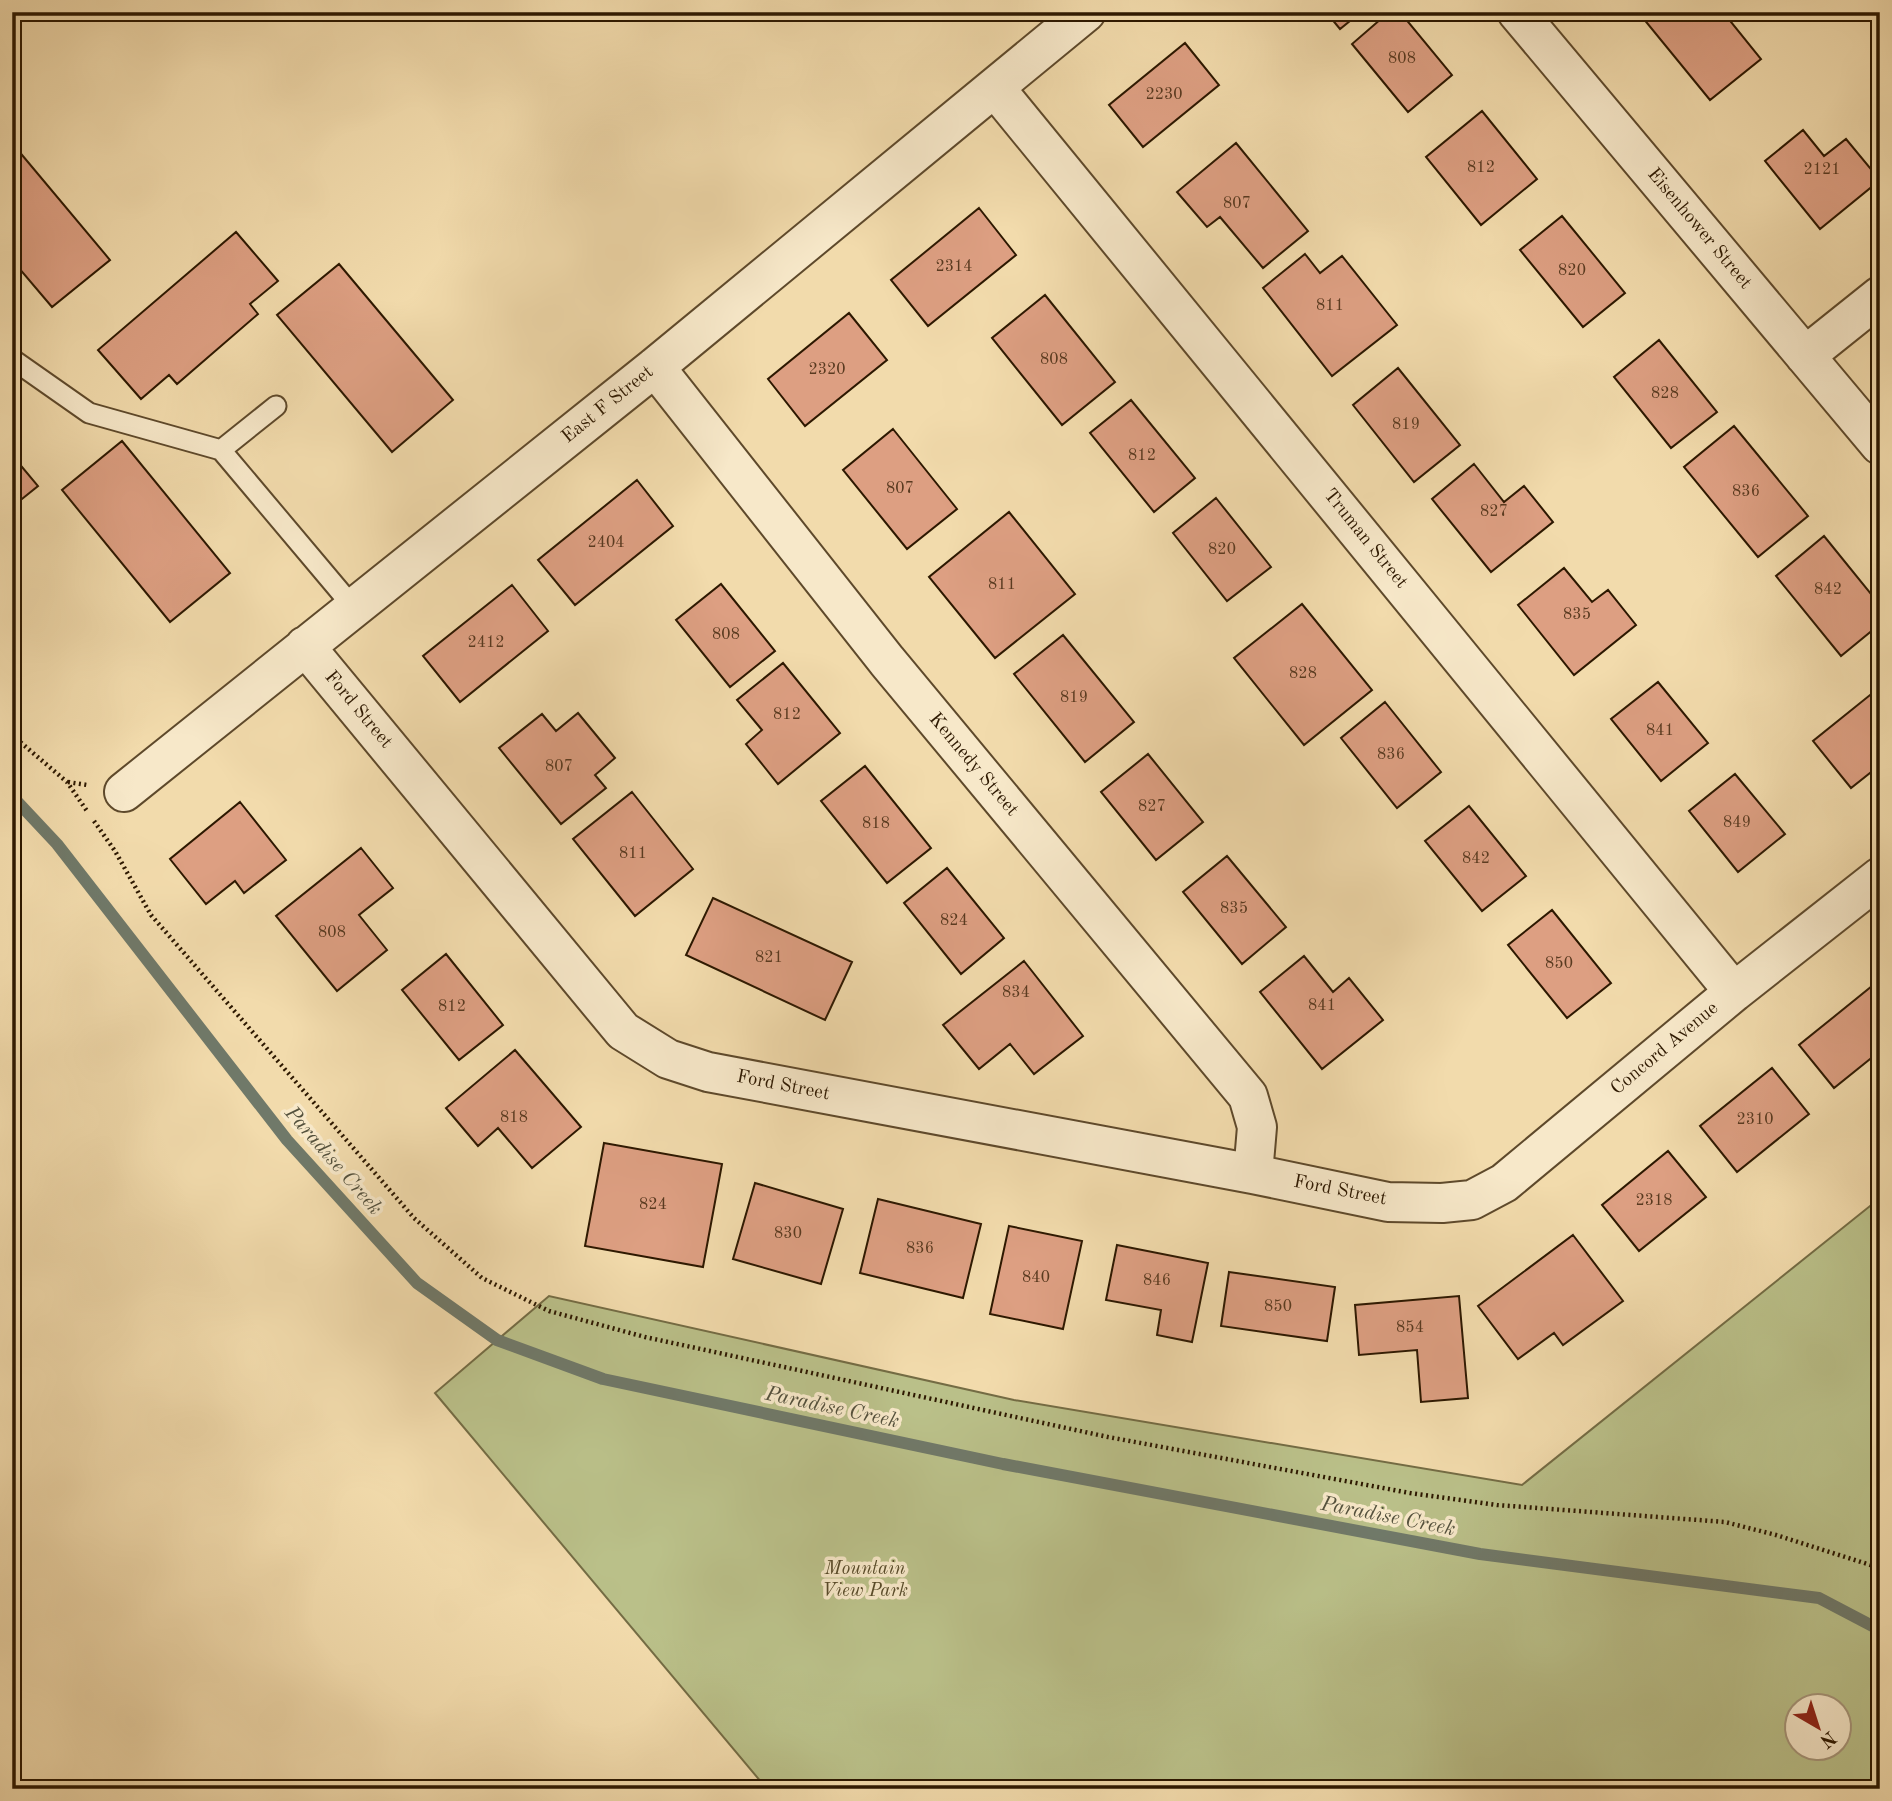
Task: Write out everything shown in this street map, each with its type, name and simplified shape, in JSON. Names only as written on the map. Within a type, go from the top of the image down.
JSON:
[{"type":"street","name":"East F Street","points":[[124,792],[655,367],[1086,12]]},
{"type":"street","name":"Eisenhower Street","points":[[1517,12],[1880,445]]},
{"type":"street","name":"Truman Street","points":[[995,88],[1734,992]]},
{"type":"street","points":[[1805,356],[1880,296]]},
{"type":"street","name":"Kennedy Street","points":[[655,367],[887,662],[1248,1096],[1257,1127],[1252,1174]]},
{"type":"street","name":"Ford Street","points":[[306,646],[623,1031],[668,1059],[708,1072],[1388,1202],[1442,1203]]},
{"type":"street","name":"Concord Avenue","points":[[1442,1203],[1472,1200],[1504,1183],[1734,992],[1880,877]]},
{"type":"lane","points":[[12,359],[89,413],[221,450],[354,608]]},
{"type":"lane","points":[[221,450],[276,406]]},
{"type":"path","points":[[12,734],[67,782],[115,851],[152,915],[414,1218],[482,1278],[549,1311],[645,1337],[1108,1437],[1410,1493],[1497,1505],[1724,1522],[1776,1535],[1880,1568]]},
{"type":"green space","name":"Mountain View Park","points":[[1880,1198],[1880,1789],[767,1789],[435,1393],[549,1296],[1014,1400],[1522,1485]]},
{"type":"building","points":[[1326,12],[1361,12],[1340,29]]},
{"type":"building","points":[[1389,12],[1400,12],[1452,75],[1408,112],[1352,44]]},
{"type":"building","points":[[1638,12],[1723,12],[1761,59],[1710,100]]},
{"type":"building","points":[[1185,43],[1219,85],[1143,147],[1109,105]]},
{"type":"building","points":[[1482,111],[1537,179],[1481,225],[1426,157]]},
{"type":"building","points":[[1803,130],[1824,156],[1846,139],[1880,180],[1820,229],[1765,161]]},
{"type":"building","points":[[12,143],[110,260],[52,307],[12,260]]},
{"type":"building","points":[[1236,143],[1308,231],[1263,268],[1220,217],[1207,227],[1177,192]]},
{"type":"building","points":[[979,208],[1016,255],[928,326],[891,280]]},
{"type":"building","points":[[1562,216],[1625,293],[1583,327],[1520,250]]},
{"type":"building","points":[[236,232],[278,281],[250,304],[258,314],[177,384],[169,375],[141,399],[98,350]]},
{"type":"building","points":[[1305,254],[1320,273],[1342,256],[1397,325],[1332,376],[1263,288]]},
{"type":"building","points":[[339,264],[453,400],[392,452],[277,315]]},
{"type":"building","points":[[1045,295],[1115,382],[1062,425],[992,338]]},
{"type":"building","points":[[849,313],[887,360],[805,426],[768,379]]},
{"type":"building","points":[[1659,340],[1717,412],[1671,448],[1614,377]]},
{"type":"building","points":[[1398,368],[1460,445],[1414,482],[1353,405]]},
{"type":"building","points":[[1131,400],[1195,478],[1154,512],[1090,433]]},
{"type":"building","points":[[1734,426],[1808,516],[1758,557],[1684,467]]},
{"type":"building","points":[[893,429],[957,509],[907,549],[843,470]]},
{"type":"building","points":[[122,441],[230,573],[170,622],[62,490]]},
{"type":"building","points":[[12,455],[38,486],[12,507]]},
{"type":"building","points":[[1474,464],[1504,502],[1524,486],[1553,522],[1491,572],[1432,499]]},
{"type":"building","points":[[637,480],[673,526],[575,605],[538,560]]},
{"type":"building","points":[[1216,498],[1271,567],[1227,601],[1173,533]]},
{"type":"building","points":[[1009,512],[1075,594],[995,658],[929,577]]},
{"type":"building","points":[[1824,536],[1880,605],[1880,624],[1841,656],[1776,576]]},
{"type":"building","points":[[1564,568],[1592,602],[1608,590],[1636,625],[1574,675],[1518,605]]},
{"type":"building","points":[[721,584],[775,651],[730,687],[676,620]]},
{"type":"building","points":[[512,585],[548,631],[460,702],[423,656]]},
{"type":"building","points":[[1302,604],[1372,690],[1304,745],[1234,658]]},
{"type":"building","points":[[1063,635],[1134,722],[1085,762],[1014,674]]},
{"type":"building","points":[[783,663],[840,733],[778,784],[746,744],[762,730],[737,700]]},
{"type":"building","points":[[1658,682],[1708,743],[1661,781],[1611,719]]},
{"type":"building","points":[[1880,687],[1880,765],[1851,788],[1813,741]]},
{"type":"building","points":[[1385,702],[1441,772],[1397,808],[1341,738]]},
{"type":"building","points":[[578,713],[615,758],[595,775],[606,788],[561,824],[499,748],[542,714],[556,731]]},
{"type":"building","points":[[1148,754],[1203,822],[1156,860],[1101,792]]},
{"type":"building","points":[[865,766],[931,848],[887,883],[821,801]]},
{"type":"building","points":[[1735,774],[1785,834],[1738,872],[1689,811]]},
{"type":"building","points":[[632,792],[693,869],[635,916],[573,839]]},
{"type":"building","points":[[240,802],[286,860],[244,893],[235,881],[206,904],[170,859]]},
{"type":"building","points":[[1469,806],[1526,876],[1482,911],[1425,841]]},
{"type":"building","points":[[361,848],[393,888],[359,915],[387,950],[337,991],[276,916]]},
{"type":"building","points":[[1227,856],[1286,927],[1242,964],[1183,892]]},
{"type":"building","points":[[947,868],[1004,938],[961,974],[904,903]]},
{"type":"building","points":[[713,898],[852,962],[825,1020],[686,955]]},
{"type":"building","points":[[1552,910],[1611,983],[1567,1018],[1508,945]]},
{"type":"building","points":[[446,954],[503,1025],[459,1060],[402,990]]},
{"type":"building","points":[[1304,956],[1333,992],[1349,978],[1383,1020],[1322,1069],[1260,992]]},
{"type":"building","points":[[1024,961],[1083,1036],[1034,1074],[1010,1044],[979,1069],[943,1025]]},
{"type":"building","points":[[1877,982],[1880,986],[1880,1051],[1834,1088],[1799,1045]]},
{"type":"building","points":[[515,1050],[581,1127],[532,1168],[498,1128],[478,1146],[446,1108]]},
{"type":"building","points":[[1772,1068],[1809,1114],[1737,1172],[1700,1126]]},
{"type":"building","points":[[604,1143],[722,1164],[703,1267],[585,1246]]},
{"type":"building","points":[[1668,1151],[1706,1197],[1639,1251],[1602,1205]]},
{"type":"building","points":[[755,1183],[843,1209],[821,1284],[733,1259]]},
{"type":"building","points":[[878,1199],[981,1224],[963,1298],[860,1273]]},
{"type":"building","points":[[1009,1226],[1082,1241],[1063,1329],[990,1314]]},
{"type":"building","points":[[1573,1235],[1623,1301],[1563,1345],[1554,1333],[1518,1359],[1478,1306]]},
{"type":"building","points":[[1117,1245],[1208,1263],[1192,1342],[1157,1335],[1161,1310],[1106,1300]]},
{"type":"building","points":[[1229,1272],[1335,1287],[1327,1341],[1221,1326]]},
{"type":"building","points":[[1459,1296],[1468,1398],[1421,1402],[1417,1350],[1359,1355],[1355,1305]]},
{"type":"waterway","name":"Paradise Creek","points":[[12,796],[57,844],[287,1140],[417,1283],[497,1340],[603,1379],[1003,1464],[1480,1554],[1819,1598],[1880,1630]]}]
